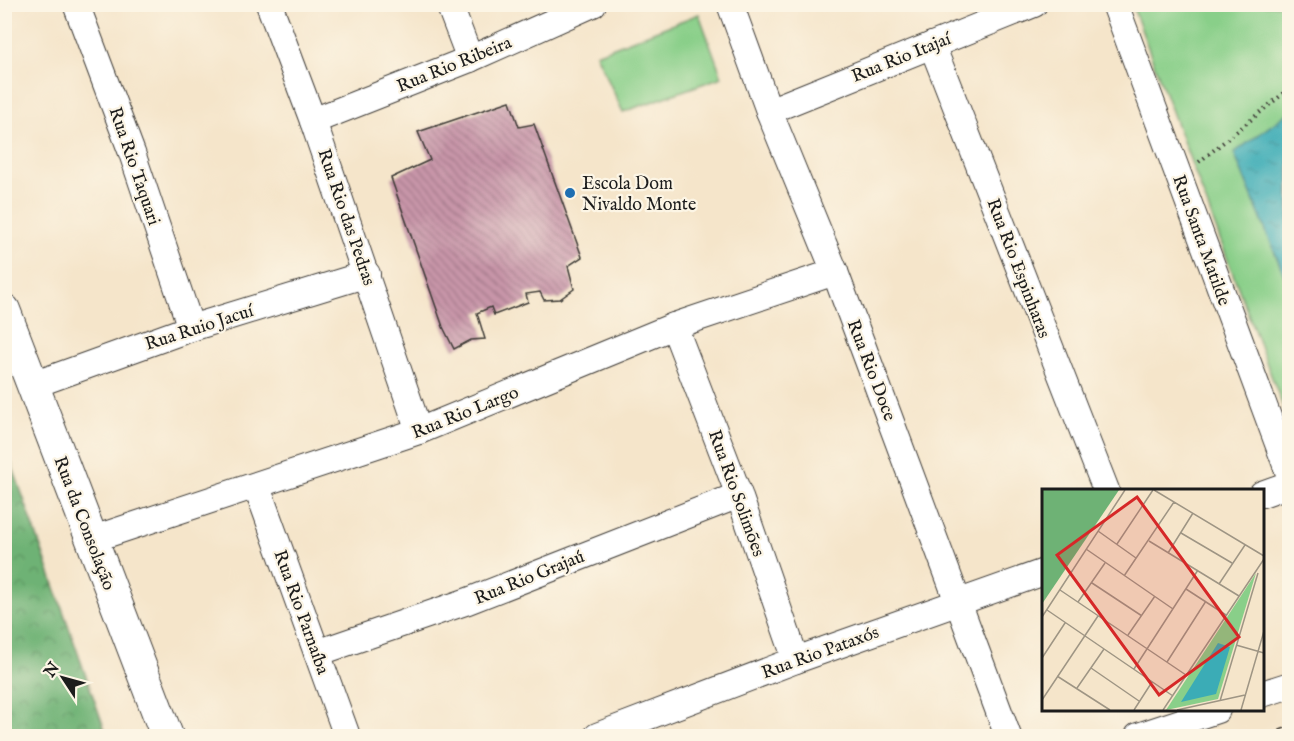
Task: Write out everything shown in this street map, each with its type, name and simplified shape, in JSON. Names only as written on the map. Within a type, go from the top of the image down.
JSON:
[{"type":"street","name":"Rua Rio Taquari","points":[[76,4],[132,153],[191,328]]},
{"type":"street","name":"Rua Rio das Pedras","points":[[268,4],[313,121],[419,431]]},
{"type":"street","points":[[449,4],[470,59]]},
{"type":"street","name":"Rua Rio Ribeira","points":[[313,121],[470,59],[593,4]]},
{"type":"street","name":"Rua Rio Doce","points":[[730,4],[769,111],[835,272],[1008,736]]},
{"type":"street","name":"Rua Rio Itajaí","points":[[769,111],[1034,4]]},
{"type":"street","name":"Rua Santa Matilde","points":[[1115,4],[1290,476]]},
{"type":"street","name":"Rua Rio Espinharas","points":[[932,45],[1106,489]]},
{"type":"street","name":"Rua Rio Largo","points":[[90,540],[257,487],[419,431],[675,326],[835,272]]},
{"type":"street","name":"Rua Ruio Jacuí","points":[[33,385],[191,328],[367,274]]},
{"type":"street","name":"Rua da Consolação","points":[[4,310],[90,540],[167,736]]},
{"type":"street","name":"Rua Rio Solimões","points":[[675,326],[739,495],[796,660]]},
{"type":"street","points":[[1264,494],[1290,484]]},
{"type":"street","name":"Rua Rio Parnaíba","points":[[257,487],[347,736]]},
{"type":"street","name":"Rua Rio Grajaú","points":[[317,653],[468,602],[739,495]]},
{"type":"street","name":"Rua Rio Pataxós","points":[[597,736],[796,660],[1042,573]]},
{"type":"street","points":[[1264,694],[1290,685]]},
{"type":"street","points":[[1138,736],[1187,729],[1215,711]]},
{"type":"path","points":[[1195,165],[1284,93],[1290,85]]},
{"type":"green space","points":[[1132,5],[1281,5],[1289,16],[1289,423]]},
{"type":"green space","points":[[699,14],[722,77],[623,112],[596,54]]},
{"type":"green space","points":[[5,445],[107,736],[5,736]]},
{"type":"water","points":[[1289,112],[1289,287],[1234,153]]},
{"type":"building","points":[[510,101],[519,127],[534,124],[582,257],[568,266],[574,289],[560,299],[544,300],[540,292],[526,294],[528,302],[494,315],[491,307],[477,313],[485,339],[471,340],[454,349],[443,327],[391,178],[430,160],[418,132]]},
{"type":"building","points":[[1290,726],[1290,736],[1282,736],[1280,730]]},
{"type":"place","name":"Escola Dom Nivaldo Monte","points":[[570,193]]}]
